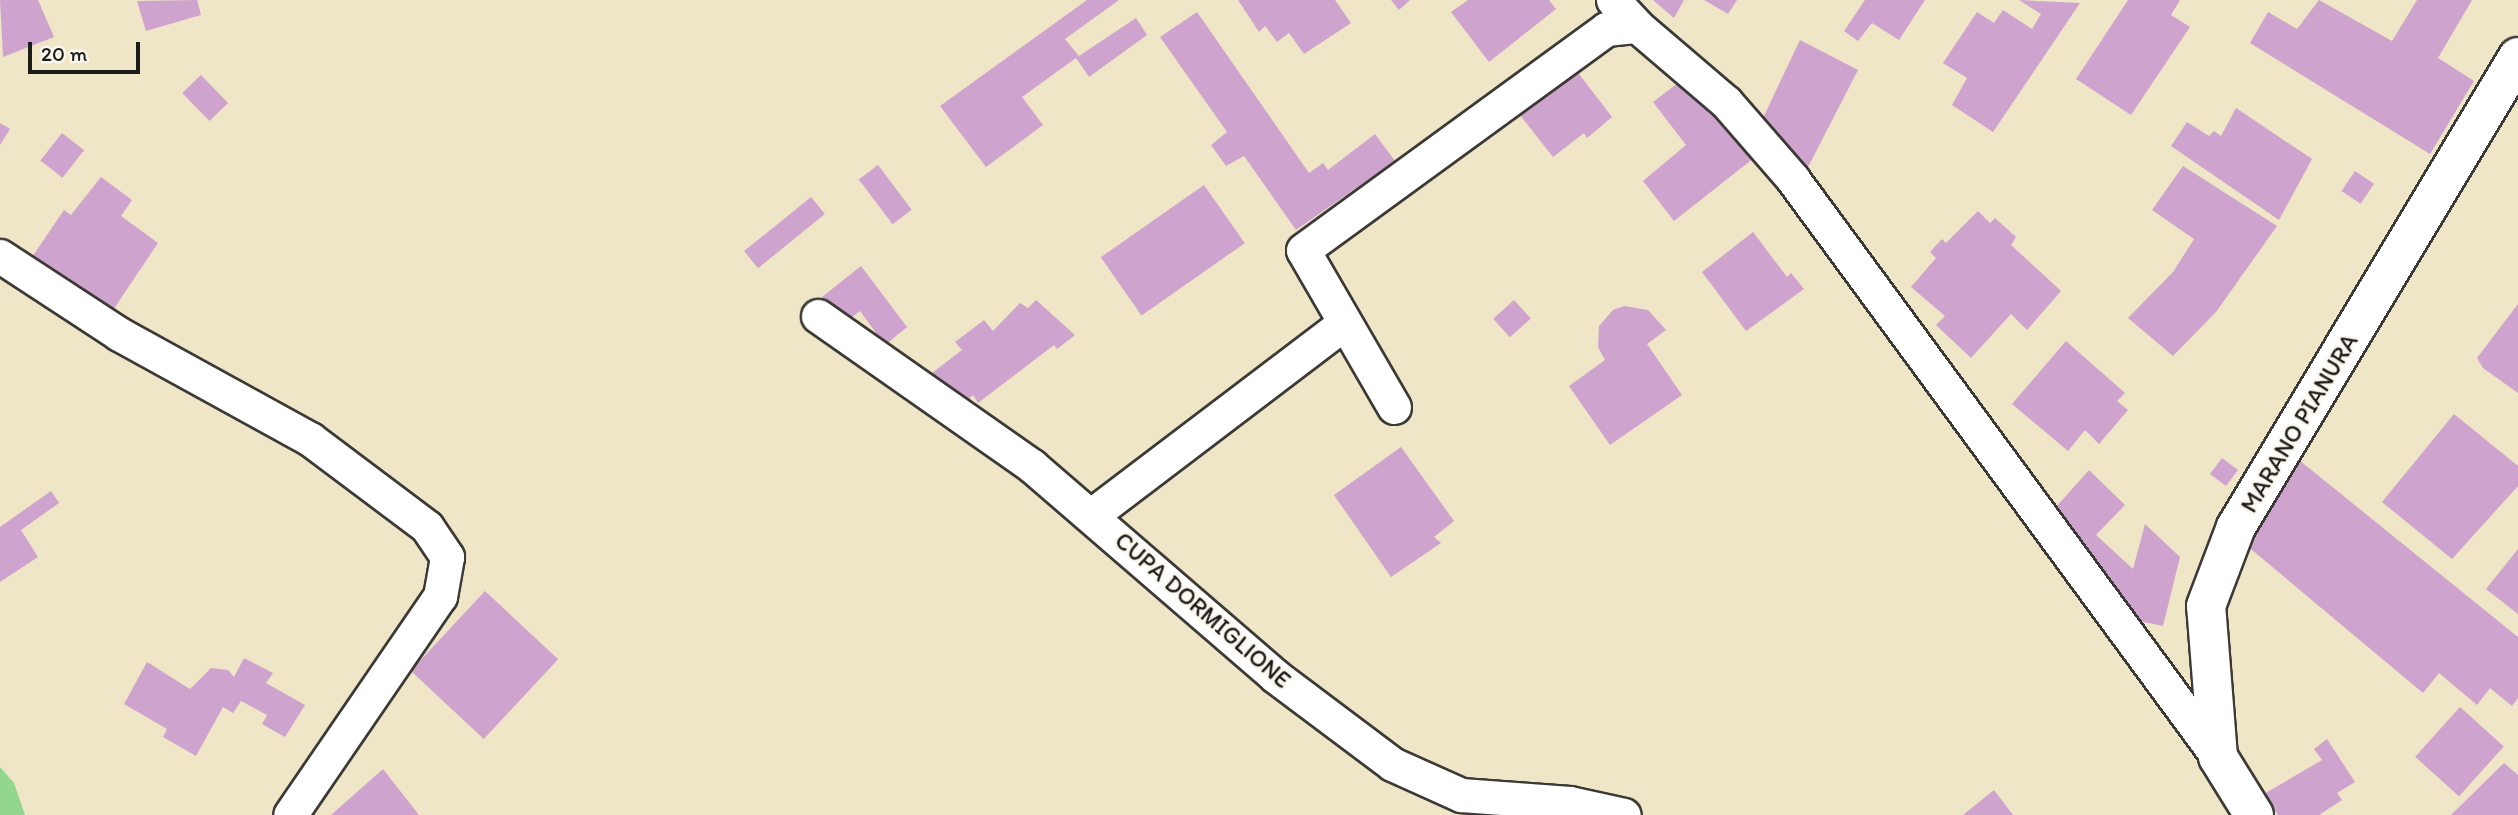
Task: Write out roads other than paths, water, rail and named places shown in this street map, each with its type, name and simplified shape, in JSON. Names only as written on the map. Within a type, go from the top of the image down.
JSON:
[{"type":"street","points":[[1614,0],[1637,26],[1726,102],[1792,178],[2218,757]]},
{"type":"street","points":[[1394,407],[1303,250],[1606,29],[1637,26]]},
{"type":"street","name":"MARANO PIANURA","points":[[2255,815],[2218,757],[2206,606],[2236,527],[2518,57]]},
{"type":"street","points":[[0,256],[119,334],[310,439],[428,527],[447,557],[440,596],[290,815]]},
{"type":"street","name":"CUPA DORMIGLIONE","points":[[818,316],[918,383],[1093,514],[1275,676],[1411,775],[1461,795],[1570,803],[1624,815]]},
{"type":"street","points":[[1093,514],[1345,323]]}]
